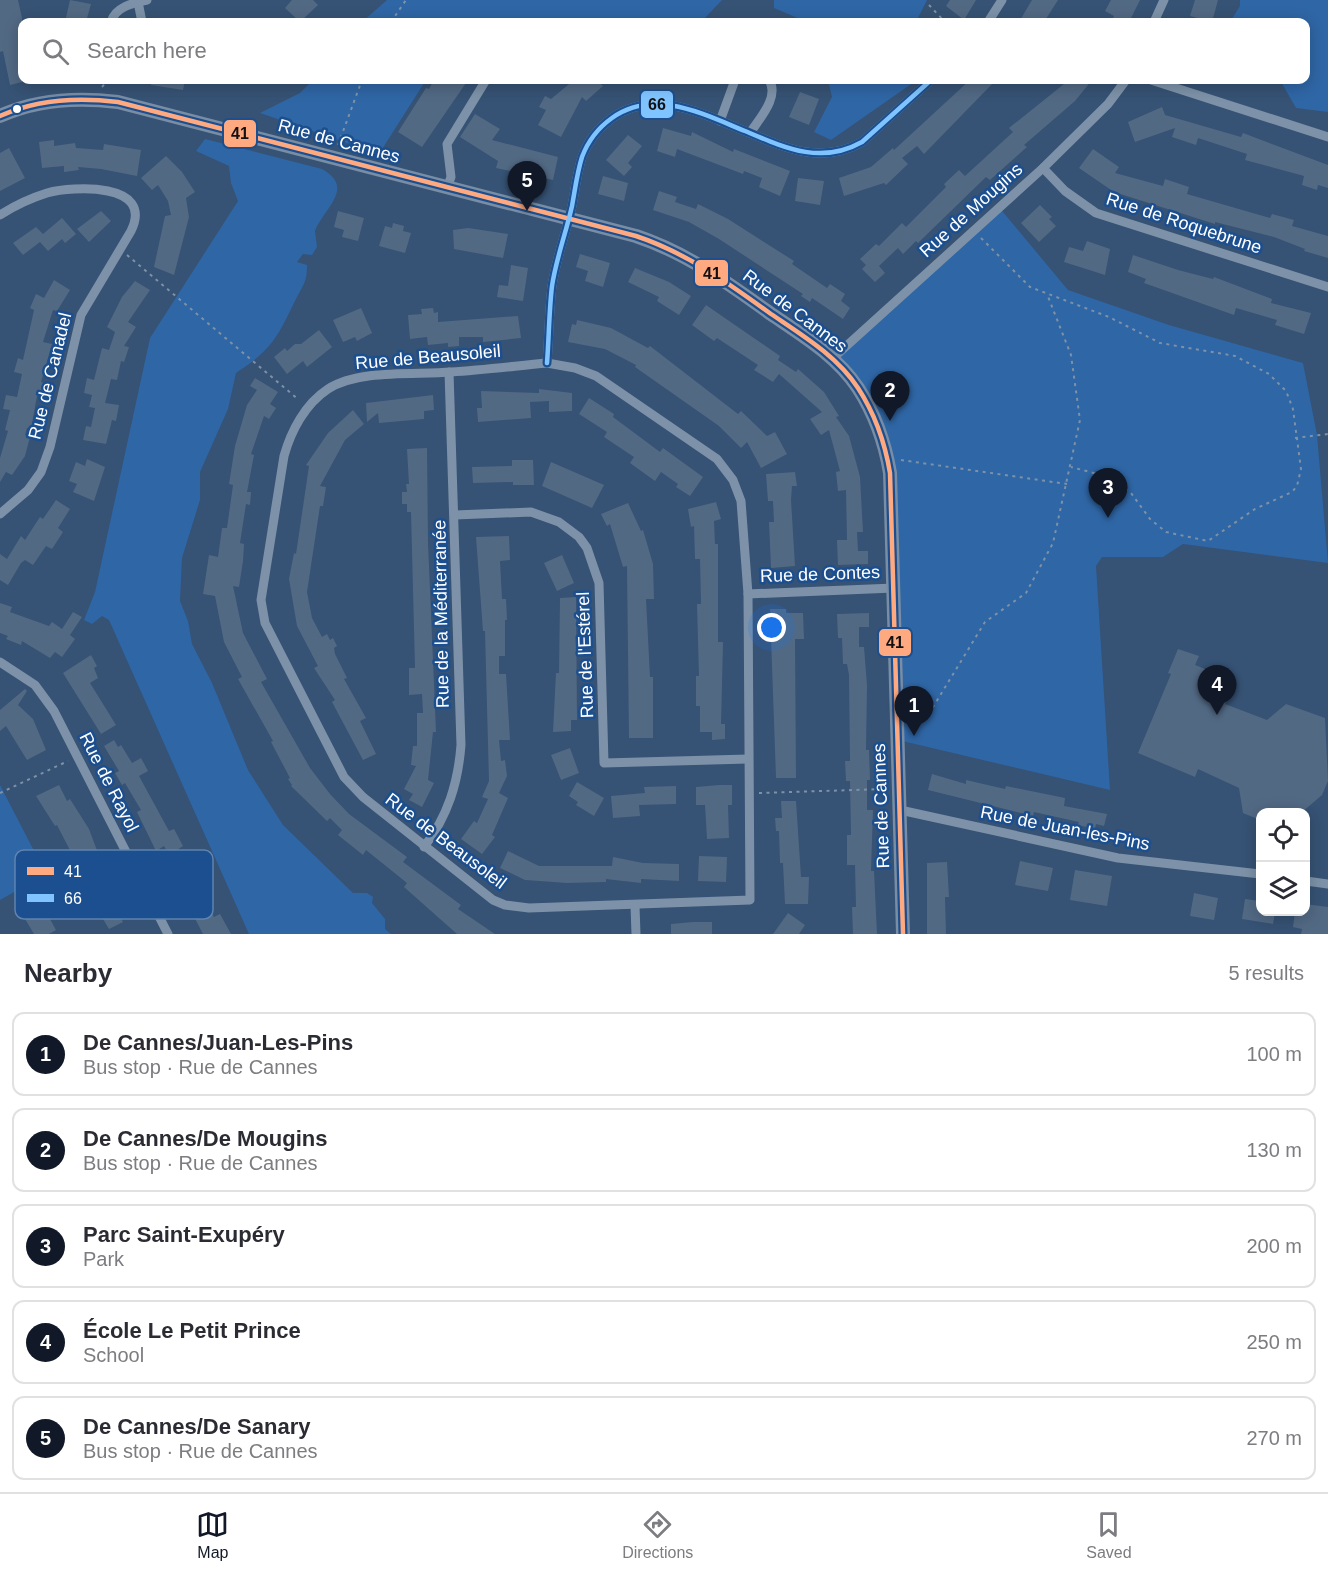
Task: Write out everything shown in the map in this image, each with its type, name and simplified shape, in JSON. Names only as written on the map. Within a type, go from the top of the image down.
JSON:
[{"type":"street","points":[[991,18],[1002,0]]},
{"type":"street","points":[[1156,18],[1164,0]]},
{"type":"street","points":[[113,18],[115,13],[143,1],[142,18]]},
{"type":"street","points":[[447,188],[451,177],[447,144],[484,84]]},
{"type":"street","points":[[720,121],[734,84]]},
{"type":"street","points":[[750,133],[771,100],[773,92],[770,84]]},
{"type":"street","points":[[547,363],[552,285],[586,147],[594,134],[616,115],[627,108],[642,105],[670,105],[720,121],[802,153],[827,154],[850,148],[868,137],[927,84]]},
{"type":"street","name":"Rue de Mougins","points":[[832,358],[1043,168],[1108,104],[1123,84]]},
{"type":"street","points":[[1163,84],[1328,137]]},
{"type":"street","name":"Rue de Cannes","points":[[0,116],[26,106],[54,101],[81,99],[110,101],[214,125],[333,159],[636,237],[684,255],[801,334],[832,358],[858,387],[884,443],[890,473],[903,934]]},
{"type":"street","name":"Rue de Roquebrune","points":[[1043,168],[1065,191],[1096,213],[1328,287]]},
{"type":"street","name":"Rue de Canadel","points":[[0,215],[47,193],[77,189],[115,192],[128,200],[135,218],[120,249],[85,305],[76,328],[52,441],[41,472],[28,490],[0,514]]},
{"type":"street","name":"Rue de Beausoleil","points":[[547,363],[575,368],[606,382],[706,451],[727,470],[741,501],[748,594],[750,900],[635,906],[529,908],[505,905],[482,893],[424,847],[363,797],[344,777],[265,623],[261,600],[284,456],[290,434],[308,408],[328,389],[347,381],[373,376],[449,372],[547,363]]},
{"type":"street","name":"Rue de la Méditerranée","points":[[424,847],[449,807],[459,769],[461,745],[449,372]]},
{"type":"street","name":"Rue de l'Estérel","points":[[455,515],[531,512],[559,522],[579,537],[587,548],[599,584],[604,763],[748,759]]},
{"type":"street","name":"Rue de Contes","points":[[748,594],[894,588]]},
{"type":"street","name":"Rue de Rayol","points":[[0,662],[35,685],[54,711],[125,850]]},
{"type":"street","name":"Rue de Juan-les-Pins","points":[[900,810],[1118,858],[1256,874]]},
{"type":"street","points":[[1310,882],[1328,884]]},
{"type":"street","points":[[635,906],[636,934]]},
{"type":"street","name":"Rue de Rayol","points":[[160,919],[168,934]]},
{"type":"path","points":[[395,18],[406,0]]},
{"type":"path","points":[[929,5],[941,18]]},
{"type":"path","points":[[333,159],[361,84]]},
{"type":"path","points":[[973,229],[1030,287],[1109,317],[1160,343],[1235,356],[1259,368],[1279,383],[1291,400],[1301,469],[1297,486],[1292,492],[1256,509],[1208,541],[1166,532],[1150,519],[1131,494],[1105,476],[1071,467]]},
{"type":"path","points":[[120,249],[189,304],[308,408]]},
{"type":"path","points":[[897,730],[910,726],[933,707],[985,622],[1026,593],[1053,543],[1080,420],[1071,355],[1047,294]]},
{"type":"path","points":[[1295,438],[1328,434]]},
{"type":"path","points":[[901,460],[1067,484]]},
{"type":"path","points":[[0,793],[78,757]]},
{"type":"path","points":[[749,793],[888,789]]},
{"type":"shaded area","points":[[387,0],[722,0],[705,18],[367,18]]},
{"type":"shaded area","points":[[774,0],[927,0],[918,18],[798,18],[774,8]]},
{"type":"shaded area","points":[[1240,0],[1328,0],[1328,112],[1296,108],[1282,84],[1310,84],[1310,18],[1232,18],[1240,6]]},
{"type":"shaded area","points":[[309,84],[423,84],[379,154],[260,113],[300,93]]},
{"type":"shaded area","points":[[829,84],[911,84],[831,140],[814,132],[832,97]]},
{"type":"shaded area","points":[[205,139],[322,169],[337,183],[335,198],[315,231],[317,247],[312,255],[303,254],[297,262],[307,265],[306,276],[303,287],[284,323],[267,349],[236,373],[228,409],[200,472],[200,500],[182,558],[180,601],[188,621],[192,644],[212,683],[248,770],[283,825],[353,893],[367,893],[373,897],[372,903],[385,919],[385,929],[391,934],[249,934],[109,620],[102,616],[92,624],[84,620],[95,592],[150,338],[238,201],[231,183],[229,166],[196,151]]},
{"type":"shaded area","points":[[998,206],[1068,290],[1169,325],[1303,363],[1317,435],[1328,563],[1183,544],[1163,557],[1102,557],[1096,566],[1110,790],[898,740],[891,492],[878,427],[832,359]]},
{"type":"shaded area","points":[[0,785],[34,850],[15,850],[15,892],[0,900]]},
{"type":"building","points":[[0,0],[18,0],[22,18],[18,18],[18,83],[10,85],[3,51],[0,52]]},
{"type":"building","points":[[70,0],[91,4],[87,18],[66,18]]},
{"type":"building","points":[[292,0],[313,0],[318,5],[304,18],[296,18],[285,8]]},
{"type":"building","points":[[950,0],[976,0],[965,18],[961,18],[946,6]]},
{"type":"building","points":[[1032,0],[1058,0],[1047,18],[1021,18]]},
{"type":"building","points":[[1111,0],[1140,0],[1131,18],[1113,18],[1114,16],[1105,11]]},
{"type":"building","points":[[1195,0],[1218,0],[1213,18],[1190,16]]},
{"type":"building","points":[[151,84],[184,84],[183,90]]},
{"type":"building","points":[[432,84],[465,84],[422,147],[398,132],[426,88],[429,89]]},
{"type":"building","points":[[569,84],[601,84],[603,86],[586,101],[582,97],[561,137],[538,125],[546,110],[539,107],[545,96],[551,99]]},
{"type":"building","points":[[966,84],[992,84],[924,154],[917,146],[902,158],[908,164],[886,185],[884,183],[844,196],[839,178],[871,167],[893,148],[894,150]]},
{"type":"building","points":[[1064,84],[1089,84],[1075,101],[1024,145],[1027,147],[990,180],[986,177],[918,243],[916,241],[903,254],[898,248],[879,266],[885,273],[875,282],[862,269],[866,265],[860,259],[876,244],[879,246],[902,223],[906,227],[946,187],[944,184],[959,170],[965,176],[1013,132],[1009,128]]},
{"type":"building","points":[[800,92],[819,99],[809,125],[789,117]]},
{"type":"building","points":[[1162,107],[1165,115],[1241,137],[1243,133],[1328,165],[1328,188],[1318,185],[1317,190],[1302,185],[1304,176],[1245,160],[1247,154],[1198,138],[1196,145],[1172,137],[1175,128],[1135,142],[1128,122]]},
{"type":"building","points":[[475,114],[500,129],[492,140],[558,157],[553,180],[496,168],[498,161],[460,137]]},
{"type":"building","points":[[663,128],[691,136],[692,132],[733,152],[734,149],[790,171],[780,196],[759,187],[762,178],[744,171],[743,174],[677,149],[675,157],[657,151]]},
{"type":"building","points":[[628,135],[642,146],[628,163],[632,167],[624,176],[606,160]]},
{"type":"building","points":[[54,140],[54,146],[75,143],[76,148],[103,150],[104,144],[141,150],[137,176],[78,167],[79,170],[64,172],[64,166],[42,168],[39,142]]},
{"type":"building","points":[[9,148],[25,178],[0,191],[0,153]]},
{"type":"building","points":[[1093,149],[1119,167],[1115,173],[1163,186],[1165,179],[1189,187],[1187,194],[1270,218],[1272,214],[1294,220],[1292,226],[1328,236],[1328,258],[1304,251],[1305,249],[1274,237],[1215,222],[1215,224],[1114,192],[1079,168]]},
{"type":"building","points":[[166,156],[182,172],[195,192],[186,198],[189,217],[174,275],[154,267],[165,216],[171,215],[168,201],[158,185],[152,190],[141,178]]},
{"type":"building","points":[[603,176],[628,183],[624,201],[598,194]]},
{"type":"building","points":[[798,178],[824,181],[820,205],[795,201]]},
{"type":"building","points":[[659,191],[677,197],[675,202],[696,209],[698,204],[728,219],[794,261],[792,264],[827,288],[830,284],[845,294],[841,301],[850,308],[843,319],[812,298],[810,302],[801,296],[803,294],[719,239],[689,222],[653,210]]},
{"type":"building","points":[[1040,205],[1052,217],[1049,219],[1056,226],[1039,242],[1021,223]]},
{"type":"building","points":[[101,211],[111,221],[89,242],[77,229]]},
{"type":"building","points":[[338,211],[364,218],[358,241],[342,237],[344,230],[334,227]]},
{"type":"building","points":[[62,218],[76,234],[65,243],[62,239],[48,251],[40,242],[23,255],[13,243],[36,227],[43,234]]},
{"type":"building","points":[[393,223],[404,226],[403,231],[411,233],[405,253],[379,246],[385,226],[392,228]]},
{"type":"building","points":[[468,228],[508,234],[503,258],[454,249],[453,230]]},
{"type":"building","points":[[1087,241],[1110,249],[1105,275],[1064,262],[1069,247],[1083,251]]},
{"type":"building","points":[[580,254],[610,263],[603,287],[585,281],[588,271],[576,267]]},
{"type":"building","points":[[1133,255],[1178,270],[1213,279],[1214,277],[1272,299],[1271,303],[1311,313],[1304,334],[1275,325],[1277,320],[1236,308],[1234,315],[1144,283],[1146,279],[1128,272]]},
{"type":"building","points":[[511,265],[528,268],[523,301],[497,297],[499,285],[508,286]]},
{"type":"building","points":[[635,268],[669,282],[691,296],[679,315],[657,301],[659,297],[628,282]]},
{"type":"building","points":[[54,280],[70,290],[57,311],[53,310],[43,342],[52,344],[41,382],[44,383],[41,397],[37,396],[31,429],[27,428],[25,435],[30,437],[25,456],[12,475],[6,472],[0,482],[0,458],[8,431],[5,430],[10,410],[3,409],[6,395],[17,397],[22,374],[14,372],[18,358],[23,360],[34,310],[30,308],[36,294],[44,298]]},
{"type":"building","points":[[135,281],[150,290],[128,322],[136,327],[124,346],[129,347],[124,362],[121,361],[117,380],[111,379],[105,403],[119,405],[116,421],[112,420],[106,444],[83,440],[86,426],[91,427],[95,408],[89,407],[92,395],[84,393],[87,378],[94,380],[102,348],[109,350],[115,332],[107,327],[122,297]]},
{"type":"building","points":[[706,305],[780,356],[778,360],[796,372],[798,369],[824,392],[839,416],[836,417],[849,436],[860,477],[863,532],[857,532],[858,551],[868,551],[868,564],[838,565],[837,540],[847,540],[846,490],[838,491],[836,472],[840,471],[829,430],[821,435],[810,419],[822,412],[779,374],[773,382],[754,370],[758,365],[717,338],[714,341],[692,325]]},
{"type":"building","points":[[361,308],[372,333],[357,341],[355,337],[343,342],[333,320]]},
{"type":"building","points":[[433,308],[434,313],[438,312],[438,322],[518,316],[521,338],[483,342],[483,337],[459,337],[459,346],[448,347],[448,343],[428,345],[427,337],[410,339],[408,315],[422,314],[421,309]]},
{"type":"building","points":[[577,320],[611,328],[648,348],[650,346],[738,414],[741,411],[767,436],[775,432],[787,454],[761,468],[747,442],[741,448],[719,426],[635,367],[636,365],[605,349],[568,342],[572,324],[576,325]]},
{"type":"building","points":[[319,330],[332,347],[307,367],[303,361],[287,374],[274,357],[285,348],[287,351],[295,344],[301,344]]},
{"type":"building","points":[[255,378],[278,392],[270,404],[276,408],[269,419],[264,416],[251,454],[254,455],[247,492],[251,492],[250,505],[246,504],[240,543],[244,544],[243,561],[239,587],[233,586],[243,633],[267,679],[261,682],[310,768],[330,794],[349,814],[407,857],[403,862],[461,905],[458,909],[495,934],[457,934],[404,887],[407,883],[366,850],[363,855],[338,835],[342,830],[330,818],[327,821],[291,786],[288,779],[290,778],[271,742],[273,741],[238,679],[242,677],[224,642],[215,596],[203,594],[209,555],[218,557],[222,528],[227,528],[233,485],[229,484],[235,446],[247,405],[257,390],[250,386]]},
{"type":"building","points":[[539,389],[572,393],[572,411],[549,412],[549,401],[530,402],[531,418],[478,422],[477,408],[482,408],[481,391],[539,393]]},
{"type":"building","points":[[433,395],[434,410],[424,411],[424,419],[379,423],[378,413],[367,422],[366,403]]},
{"type":"building","points":[[589,398],[614,414],[613,417],[660,452],[663,448],[703,477],[690,496],[676,487],[678,484],[661,472],[655,481],[630,463],[634,457],[604,437],[607,432],[579,414]]},
{"type":"building","points":[[353,410],[364,424],[345,440],[320,486],[326,487],[323,506],[320,506],[307,592],[312,618],[322,637],[327,634],[330,640],[333,638],[337,646],[334,648],[335,654],[347,678],[344,679],[366,718],[360,721],[376,754],[363,760],[332,702],[335,700],[314,668],[318,666],[297,626],[289,579],[294,553],[296,554],[309,466],[306,465],[328,433]]},
{"type":"building","points":[[427,448],[428,543],[436,732],[433,732],[428,780],[434,783],[422,807],[409,800],[413,794],[404,789],[416,766],[411,765],[413,746],[417,746],[417,713],[423,713],[422,694],[409,695],[409,668],[415,668],[411,512],[407,512],[407,504],[402,504],[402,492],[407,492],[406,484],[409,484],[407,449]]},
{"type":"building","points":[[87,459],[105,467],[94,501],[73,492],[77,484],[69,481],[76,462],[85,466]]},
{"type":"building","points":[[512,460],[533,460],[534,485],[513,485],[513,482],[473,483],[472,467],[512,466]]},
{"type":"building","points":[[551,462],[604,485],[592,508],[542,486]]},
{"type":"building","points":[[795,472],[797,486],[792,486],[791,500],[795,566],[771,568],[769,522],[774,522],[773,501],[768,501],[766,474]]},
{"type":"building","points":[[56,500],[70,509],[58,528],[63,532],[52,549],[46,546],[33,565],[25,560],[21,563],[8,585],[0,580],[0,554],[7,559],[21,536],[25,540],[40,517],[43,519]]},
{"type":"building","points":[[716,502],[721,519],[714,521],[715,544],[718,544],[718,642],[723,642],[721,724],[725,724],[725,739],[712,740],[712,732],[700,732],[700,706],[696,706],[696,676],[699,676],[697,604],[701,604],[700,559],[695,559],[694,526],[691,527],[688,509]]},
{"type":"building","points":[[628,503],[641,531],[643,530],[653,564],[654,599],[646,599],[650,677],[653,677],[653,738],[629,738],[627,566],[623,567],[610,524],[607,526],[601,514]]},
{"type":"building","points":[[509,536],[510,560],[500,561],[502,599],[506,599],[507,620],[505,620],[505,656],[499,656],[499,674],[506,674],[510,740],[499,740],[501,761],[505,760],[507,776],[499,793],[508,798],[492,835],[495,837],[482,854],[461,839],[474,821],[477,823],[488,799],[482,797],[489,781],[485,631],[483,631],[476,537]]},
{"type":"building","points":[[562,555],[574,583],[557,591],[544,563]]},
{"type":"building","points":[[576,597],[577,720],[571,720],[571,731],[553,732],[556,673],[559,673],[560,598]]},
{"type":"building","points":[[0,603],[12,607],[10,612],[49,626],[52,622],[62,629],[73,612],[82,617],[70,635],[75,639],[62,657],[55,652],[50,658],[22,641],[21,645],[6,639],[8,636],[0,633]]},
{"type":"building","points":[[770,609],[786,609],[786,613],[803,613],[804,639],[795,639],[796,778],[776,778]]},
{"type":"building","points":[[869,613],[869,627],[859,627],[859,647],[864,647],[867,685],[866,750],[869,750],[870,780],[867,780],[867,810],[873,810],[871,871],[874,871],[877,934],[853,934],[852,907],[856,907],[855,865],[847,865],[847,835],[851,835],[850,781],[846,781],[845,761],[850,761],[849,675],[847,664],[843,664],[842,638],[838,638],[837,614]]},
{"type":"building","points":[[1178,649],[1199,656],[1195,665],[1218,674],[1212,690],[1228,696],[1225,704],[1267,720],[1286,704],[1325,718],[1328,781],[1322,795],[1307,808],[1256,808],[1256,818],[1243,813],[1239,788],[1198,769],[1195,777],[1138,753],[1171,674],[1168,673]]},
{"type":"building","points":[[91,655],[97,666],[94,668],[98,678],[90,683],[116,725],[101,734],[63,673]]},
{"type":"building","points":[[25,689],[27,691],[18,705],[33,719],[46,750],[27,760],[6,726],[0,731],[0,710]]},
{"type":"building","points":[[114,740],[118,747],[121,745],[132,763],[141,758],[148,771],[139,776],[169,831],[174,829],[183,846],[177,850],[166,850],[164,846],[156,850],[137,812],[141,810],[125,783],[122,785],[115,773],[119,771],[104,746]]},
{"type":"building","points":[[570,748],[579,773],[561,780],[551,755]]},
{"type":"building","points":[[932,774],[966,784],[966,780],[1005,789],[1006,786],[1065,798],[1064,806],[1107,814],[1104,826],[1096,824],[1095,829],[1078,825],[1079,822],[1034,812],[1033,816],[928,790]]},
{"type":"building","points":[[577,782],[604,798],[594,816],[576,805],[578,802],[569,796]]},
{"type":"building","points":[[59,785],[67,801],[70,799],[89,829],[97,850],[70,850],[57,825],[55,826],[36,796]]},
{"type":"building","points":[[732,785],[732,805],[728,805],[729,838],[707,839],[705,805],[696,805],[696,787]]},
{"type":"building","points":[[676,786],[676,804],[639,805],[640,816],[613,818],[611,796],[645,793],[644,787]]},
{"type":"building","points":[[781,801],[796,801],[801,877],[809,877],[808,904],[785,904],[783,863],[780,863],[779,831],[776,831],[775,818],[782,818]]},
{"type":"building","points":[[508,851],[539,866],[612,866],[613,857],[643,863],[679,864],[679,881],[641,879],[641,883],[606,879],[606,882],[567,883],[525,880],[500,868]]},
{"type":"building","points":[[699,856],[727,857],[726,882],[698,881]]},
{"type":"building","points":[[1020,861],[1053,868],[1048,891],[1015,885]]},
{"type":"building","points":[[947,862],[949,897],[945,897],[946,934],[927,934],[927,863]]},
{"type":"building","points":[[1075,870],[1112,876],[1107,906],[1070,900]]},
{"type":"building","points":[[1194,893],[1218,898],[1214,920],[1190,916]]},
{"type":"building","points":[[1245,899],[1256,900],[1256,916],[1274,916],[1273,924],[1242,919]]},
{"type":"building","points":[[1310,905],[1328,907],[1328,934],[1301,934],[1302,929],[1293,927],[1294,916],[1310,916]]},
{"type":"building","points":[[788,913],[805,925],[799,934],[773,934]]},
{"type":"building","points":[[220,914],[231,934],[203,934],[195,919],[213,919],[213,915],[214,917]]},
{"type":"building","points":[[25,919],[50,919],[56,930],[49,934],[34,934]]},
{"type":"building","points":[[103,919],[121,919],[123,922],[109,929]]},
{"type":"building","points":[[712,922],[712,934],[671,934],[671,924]]},
{"type":"transit line","name":"66","points":[[547,363],[552,286],[580,163],[590,140],[612,118],[628,109],[661,104],[696,112],[789,148],[818,153],[832,152],[847,149],[862,142],[927,84]]},
{"type":"transit line","name":"41","points":[[0,116],[28,106],[58,101],[118,102],[636,236],[690,260],[739,291],[829,356],[850,376],[869,408],[882,440],[890,473],[903,934]]},
{"type":"place","name":"De Cannes/De Sanary","points":[[527,211]]},
{"type":"place","name":"De Cannes/De Mougins","points":[[890,421]]},
{"type":"place","name":"Parc Saint-Exupéry","points":[[1108,518]]},
{"type":"place","name":"École Le Petit Prince","points":[[1217,715]]},
{"type":"place","name":"De Cannes/Juan-Les-Pins","points":[[914,736]]}]
